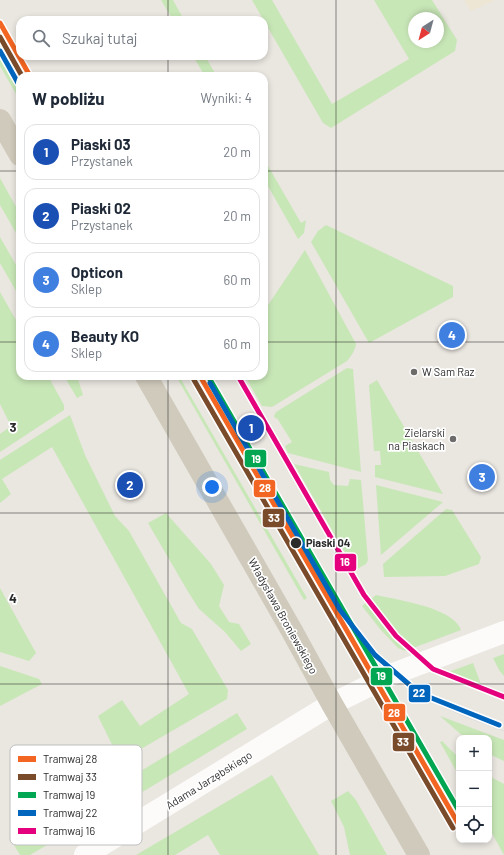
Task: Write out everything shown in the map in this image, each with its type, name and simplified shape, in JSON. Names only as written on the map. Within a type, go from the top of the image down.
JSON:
[{"type":"main road","points":[[0,120],[16,148]]},
{"type":"main road","name":"Władysława Broniewskiego","points":[[148,380],[419,855]]},
{"type":"street","name":"Adama Jarzębskiego","points":[[142,820],[332,704],[405,670],[504,632]]},
{"type":"street","name":"Adama Jarzębskiego","points":[[85,855],[101,845]]},
{"type":"shaded area","points":[[464,0],[495,0],[471,11]]},
{"type":"green space","points":[[161,0],[173,0],[182,16],[171,16]]},
{"type":"green space","points":[[252,0],[272,0],[332,104],[409,59],[374,0],[432,0],[440,12],[408,12],[408,48],[444,48],[444,19],[457,40],[455,51],[331,128],[323,123],[268,28],[268,16],[261,16]]},
{"type":"green space","points":[[0,39],[19,72],[16,72],[16,94],[0,66]]},
{"type":"green space","points":[[195,60],[207,60],[214,72],[203,72]]},
{"type":"green space","points":[[268,166],[301,223],[306,220],[304,233],[298,239],[268,186]]},
{"type":"green space","points":[[0,178],[16,207],[16,233],[0,205]]},
{"type":"green space","points":[[326,225],[453,286],[453,297],[369,343],[311,242],[318,231]]},
{"type":"green space","points":[[0,237],[16,265],[16,291],[0,263]]},
{"type":"green space","points":[[305,250],[356,344],[353,353],[347,361],[272,407],[262,406],[247,380],[268,380],[268,305]]},
{"type":"green space","points":[[0,292],[16,320],[16,380],[50,380],[64,405],[64,410],[0,452],[0,434],[11,426],[0,404]]},
{"type":"green space","points":[[347,368],[353,369],[361,472],[288,453],[285,446],[292,442],[277,418],[276,419],[274,416],[276,412]]},
{"type":"green space","points":[[66,380],[78,380],[83,395],[77,398]]},
{"type":"green space","points":[[178,380],[181,380],[307,598],[304,600]]},
{"type":"green space","points":[[377,380],[443,494],[375,477],[375,465],[381,465],[380,451],[374,451],[369,385]]},
{"type":"green space","points":[[70,415],[85,455],[115,516],[129,531],[181,623],[192,629],[228,690],[227,699],[142,748],[142,745],[112,745],[98,716],[122,700],[140,726],[189,694],[52,447],[2,479],[11,494],[0,503],[0,460]]},
{"type":"green space","points":[[294,464],[329,472],[330,480],[334,485],[348,486],[350,479],[361,480],[368,560],[366,564],[355,570]]},
{"type":"green space","points":[[376,485],[443,502],[381,555]]},
{"type":"green space","points":[[446,509],[452,510],[481,557],[479,564],[445,576],[384,577],[383,564]]},
{"type":"green space","points":[[166,513],[211,564],[224,585],[219,606],[229,622],[239,624],[251,644],[241,651],[225,632],[199,609],[148,523]]},
{"type":"green space","points":[[0,588],[36,653],[29,661],[0,652]]},
{"type":"green space","points":[[376,595],[410,602],[436,610],[456,622],[461,630],[405,651],[398,648],[380,629],[362,606]]},
{"type":"green space","points":[[504,654],[504,676],[493,658]]},
{"type":"green space","points":[[473,663],[484,692],[444,677],[443,674]]},
{"type":"green space","points":[[0,666],[39,679],[42,684],[0,706]]},
{"type":"green space","points":[[237,713],[247,729],[142,792],[142,770]]},
{"type":"green space","points":[[440,716],[491,735],[462,735]]},
{"type":"green space","points":[[492,736],[504,740],[504,761],[492,755]]},
{"type":"green space","points":[[442,741],[456,755],[456,771],[440,742]]},
{"type":"green space","points":[[272,775],[319,855],[220,855],[208,835],[175,855],[136,855]]},
{"type":"green space","points":[[492,778],[504,784],[504,855],[492,833]]},
{"type":"green space","points":[[348,791],[356,800],[387,855],[350,855],[344,827],[331,801]]},
{"type":"green space","points":[[14,845],[47,845],[30,855],[20,855]]},
{"type":"tram line","name":"28","points":[[0,23],[16,51]]},
{"type":"tram line","name":"33","points":[[0,37],[20,72]]},
{"type":"tram line","name":"22","points":[[0,51],[16,79]]},
{"type":"tram line","name":"28","points":[[21,60],[28,72]]},
{"type":"tram line","name":"33","points":[[194,380],[453,828]]},
{"type":"tram line","name":"28","points":[[202,380],[456,820]]},
{"type":"tram line","name":"19","points":[[210,380],[457,807]]},
{"type":"tram line","name":"16","points":[[240,380],[364,595],[396,636],[433,669],[504,697]]},
{"type":"tram line","name":"22","points":[[210,383],[340,610],[375,655],[419,693],[499,725]]},
{"type":"tram line","points":[[337,613],[370,652],[404,685],[430,701],[466,717],[504,731]]},
{"type":"place","name":"Beauty KO","points":[[452,335]]},
{"type":"place","name":"W Sam Raz","points":[[414,372]]},
{"type":"place","name":"Piaski 03","points":[[251,428]]},
{"type":"place","name":"Zielarski na Piaskach","points":[[453,439]]},
{"type":"place","name":"Opticon","points":[[482,477]]},
{"type":"place","name":"Piaski 02","points":[[130,485]]},
{"type":"place","name":"Piaski 04","points":[[296,543]]}]
